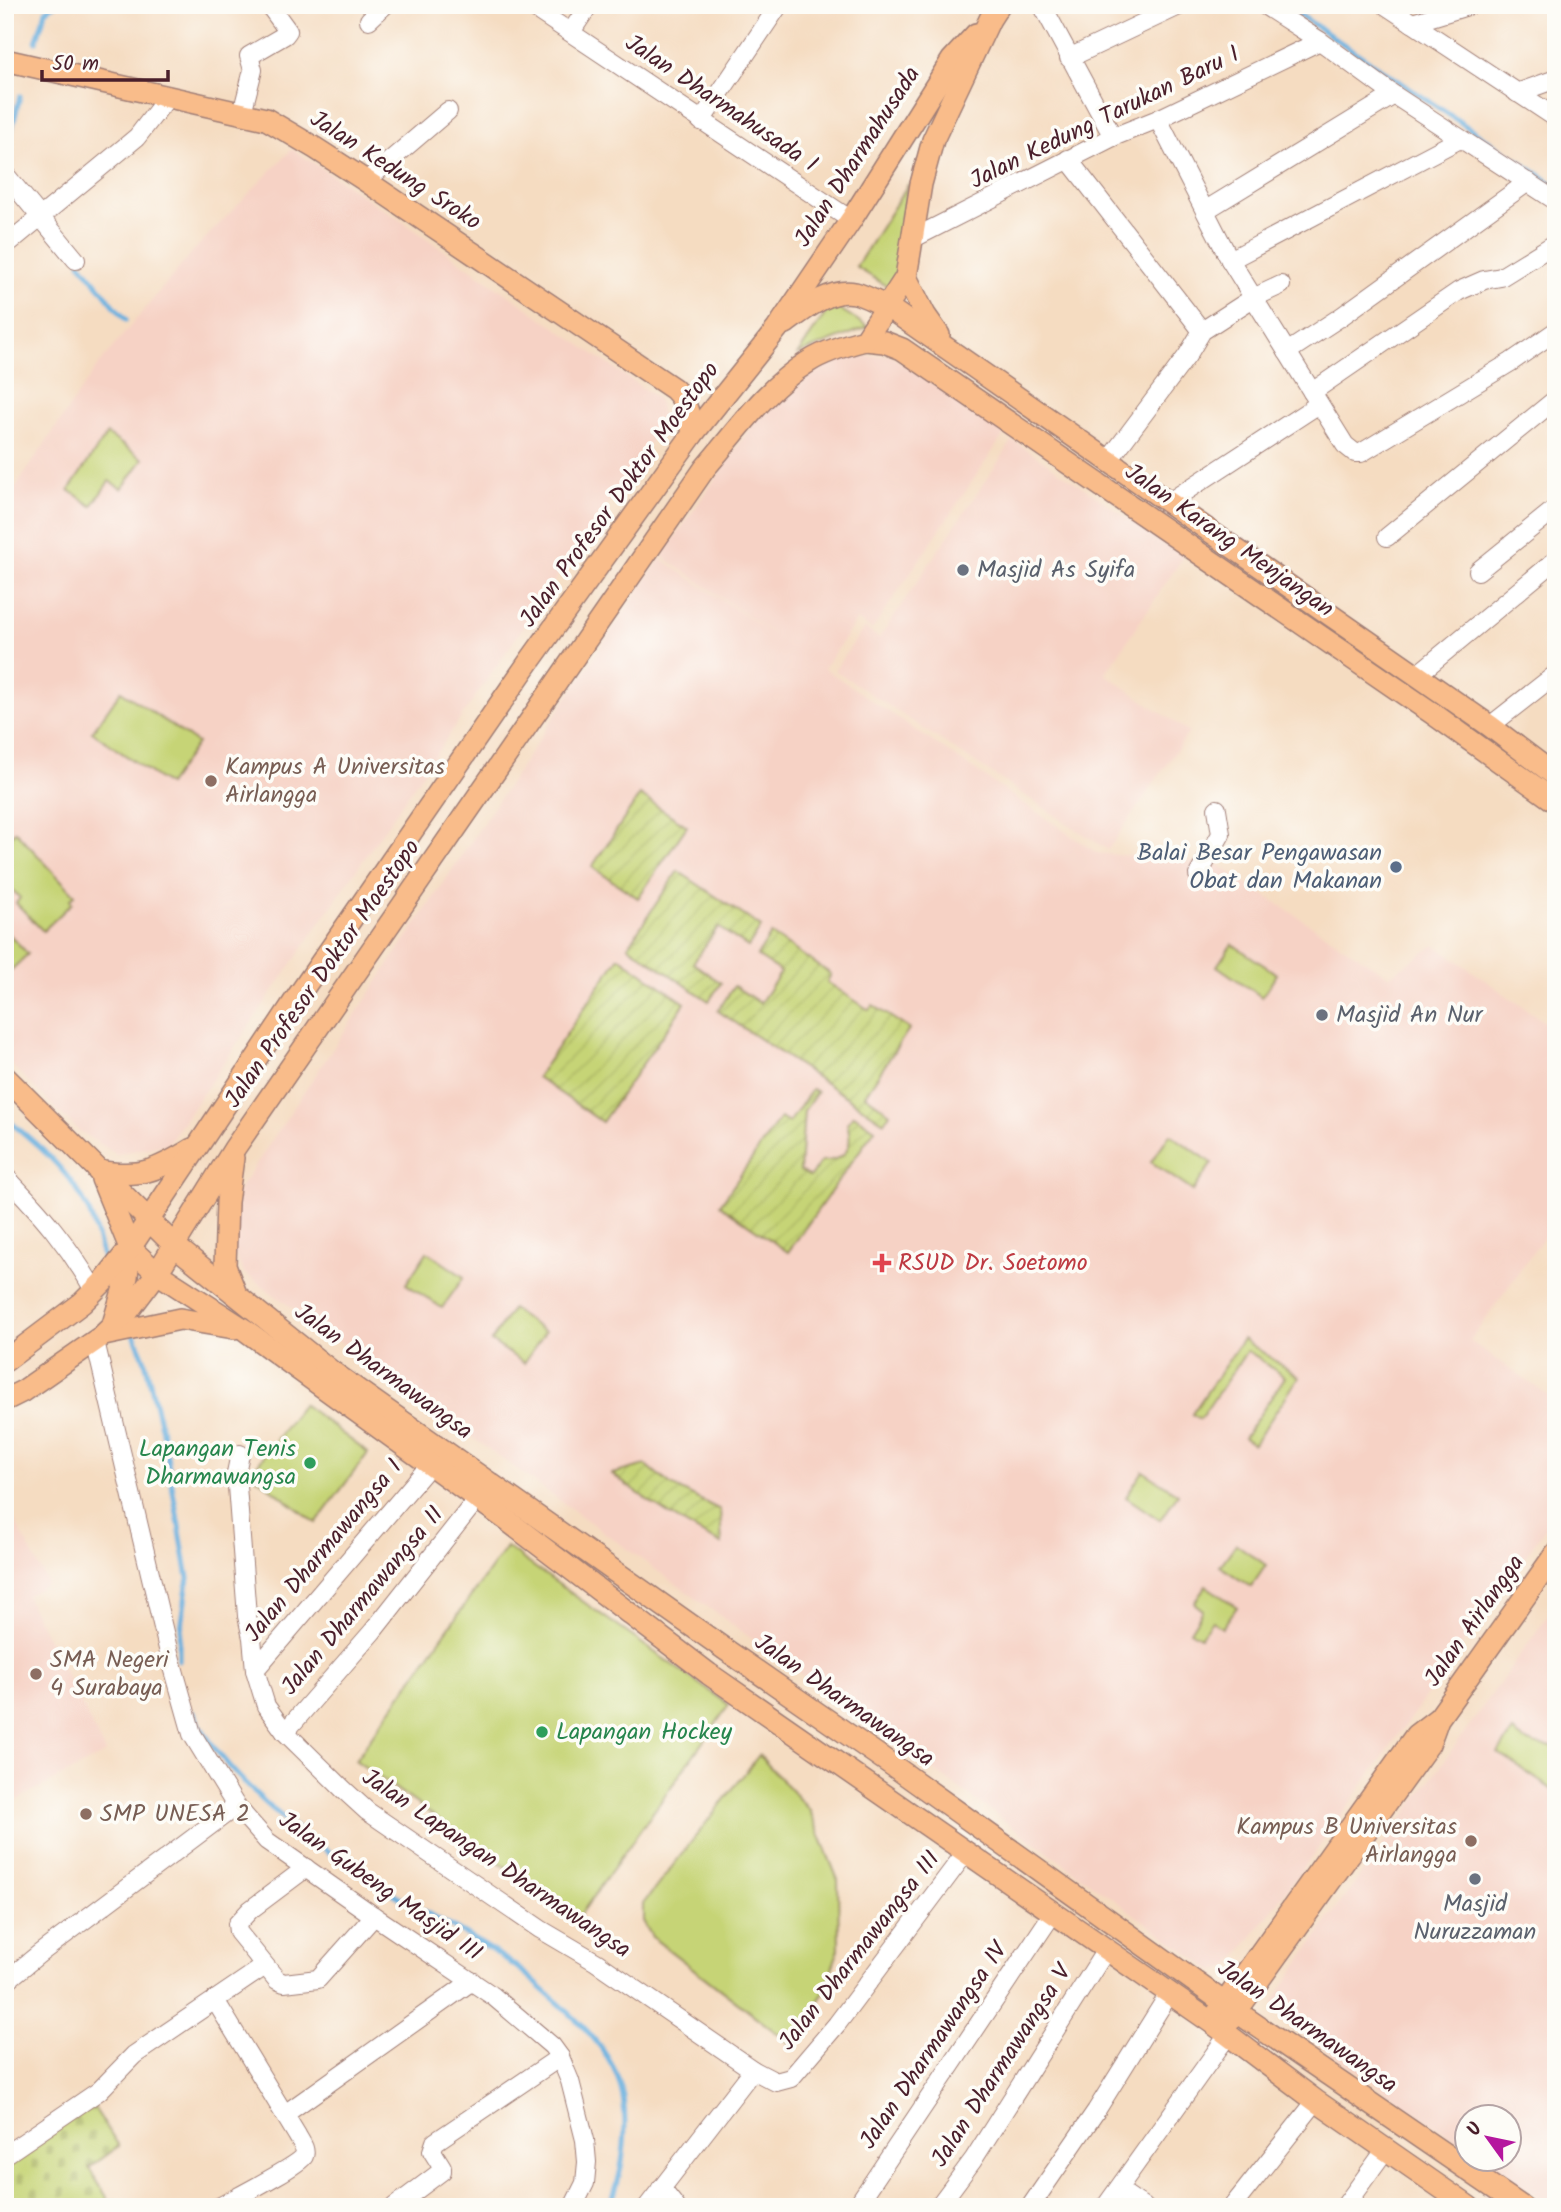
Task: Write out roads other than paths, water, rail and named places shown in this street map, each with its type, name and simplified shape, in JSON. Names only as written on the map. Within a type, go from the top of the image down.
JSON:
[{"type":"main road","name":"Jalan Dharmahusada","points":[[777,329],[851,220],[952,60],[995,12]]},
{"type":"main road","name":"Jalan Dharmahusada","points":[[906,276],[921,184],[933,140],[995,12]]},
{"type":"main road","name":"Jalan Kedung Sroko","points":[[5,60],[266,119],[366,181],[674,388],[687,406],[693,434]]},
{"type":"main road","points":[[865,340],[906,276]]},
{"type":"main road","points":[[906,276],[925,315],[949,349]]},
{"type":"main road","name":"Jalan Karang Menjangan","points":[[777,329],[828,296],[841,293],[855,293],[886,306],[1490,726],[1540,773],[1556,802]]},
{"type":"main road","name":"Jalan Profesor Doktor Moestopo","points":[[5,1361],[82,1303],[110,1278],[197,1146],[529,662],[693,434],[777,329]]},
{"type":"main road","name":"Jalan Profesor Doktor Moestopo","points":[[5,1400],[23,1391],[119,1324],[158,1273],[234,1149],[705,468],[772,390],[809,361],[865,340]]},
{"type":"main road","name":"Jalan Karang Menjangan","points":[[865,340],[884,342],[902,349],[1432,713],[1540,773]]},
{"type":"main road","name":"Jalan Dharmawangsa","points":[[5,1077],[174,1246],[331,1371],[895,1767],[1231,2008],[1522,2207]]},
{"type":"main road","points":[[130,1248],[98,1171],[121,1174],[149,1171],[168,1164],[197,1146]]},
{"type":"main road","points":[[234,1149],[227,1202],[225,1266],[236,1294]]},
{"type":"main road","name":"Jalan Dharmawangsa","points":[[130,1248],[158,1273],[246,1331],[477,1499],[709,1674],[1221,2029],[1316,2101],[1469,2207]]},
{"type":"main road","points":[[110,1278],[119,1324],[180,1319],[246,1331]]},
{"type":"main road","name":"Jalan Airlangga","points":[[1221,2029],[1231,2008],[1429,1744],[1438,1719],[1556,1553]]},
{"type":"main road","points":[[709,1674],[726,1650]]},
{"type":"main road","points":[[912,1814],[928,1792]]},
{"type":"main road","points":[[1482,2207],[1495,2188]]},
{"type":"street","points":[[242,113],[253,70],[249,56],[288,31],[269,5]]},
{"type":"street","points":[[369,20],[385,5]]},
{"type":"street","name":"Jalan Dharmahusada I","points":[[529,5],[851,220]]},
{"type":"street","points":[[571,33],[589,5]]},
{"type":"street","points":[[701,121],[779,5]]},
{"type":"street","points":[[1069,58],[1181,5]]},
{"type":"street","points":[[1265,5],[1394,95],[1556,201]]},
{"type":"street","points":[[1385,5],[1556,118]]},
{"type":"street","points":[[1412,23],[1471,5]]},
{"type":"street","points":[[1044,6],[1069,58],[1113,137]]},
{"type":"street","name":"Jalan Kedung Tarukan Baru I","points":[[912,239],[1113,137],[1158,119],[1320,41]]},
{"type":"street","points":[[1517,93],[1556,79]]},
{"type":"street","points":[[1206,210],[1394,95]]},
{"type":"street","points":[[5,246],[137,137],[167,98]]},
{"type":"street","points":[[366,181],[447,111]]},
{"type":"street","points":[[1158,119],[1230,260],[1349,450],[1361,453],[1511,362],[1556,331]]},
{"type":"street","points":[[1230,260],[1460,139]]},
{"type":"street","points":[[1068,159],[1202,331]]},
{"type":"street","points":[[5,174],[43,215],[76,260]]},
{"type":"street","points":[[1287,352],[1342,316],[1528,182]]},
{"type":"street","points":[[1169,502],[1459,291],[1484,280],[1501,277],[1556,243]]},
{"type":"street","points":[[1109,460],[1187,356],[1202,331],[1254,298],[1281,285]]},
{"type":"street","points":[[1387,537],[1556,399]]},
{"type":"street","points":[[1478,571],[1556,509]]},
{"type":"street","points":[[1417,675],[1556,561]]},
{"type":"street","points":[[1490,726],[1556,674]]},
{"type":"street","points":[[1198,875],[1221,834],[1217,809]]},
{"type":"street","points":[[5,1176],[44,1216],[65,1243],[110,1278]]},
{"type":"street","name":"Jalan Gubeng Masjid III","points":[[119,1324],[168,1649],[192,1734],[236,1806],[267,1841],[472,1981],[544,2038],[560,2057],[570,2081],[585,2140],[587,2162],[585,2183],[573,2207]]},
{"type":"street","name":"Jalan Lapangan Dharmawangsa","points":[[240,1454],[236,1473],[247,1616],[255,1670],[266,1706],[285,1732],[367,1811],[540,1929],[596,1962],[753,2070]]},
{"type":"street","name":"Jalan Dharmawangsa I","points":[[255,1670],[430,1465]]},
{"type":"street","name":"Jalan Dharmawangsa II","points":[[285,1732],[373,1631],[477,1499]]},
{"type":"street","points":[[5,1982],[236,1806]]},
{"type":"street","name":"Jalan Dharmawangsa III","points":[[753,2070],[776,2082],[791,2078],[837,2024],[966,1852]]},
{"type":"street","points":[[306,1868],[250,1910],[237,1924],[238,1932],[277,1980],[284,1983],[315,1980],[374,1916]]},
{"type":"street","name":"Jalan Dharmawangsa IV","points":[[856,2207],[1053,1913]]},
{"type":"street","name":"Jalan Dharmawangsa V","points":[[938,2207],[973,2160],[1106,1950]]},
{"type":"street","points":[[5,2155],[99,2091],[134,2055],[265,1966]]},
{"type":"street","points":[[285,2114],[472,1981]]},
{"type":"street","points":[[1030,2207],[1096,2111],[1169,1994]]},
{"type":"street","points":[[215,2000],[304,2149],[303,2156],[292,2165],[219,2207]]},
{"type":"street","points":[[1105,2207],[1119,2190],[1221,2029]]},
{"type":"street","points":[[394,2207],[442,2171],[432,2151],[435,2142],[560,2057]]},
{"type":"street","points":[[647,2207],[753,2070]]},
{"type":"street","points":[[1232,2207],[1316,2101]]},
{"type":"street","points":[[1344,2207],[1386,2149]]},
{"type":"street","points":[[661,2188],[676,2207]]},
{"type":"street","points":[[1119,2190],[1144,2207]]},
{"type":"waterway","points":[[36,42],[46,11],[54,5]]},
{"type":"waterway","points":[[1285,5],[1556,186]]},
{"type":"waterway","points":[[5,157],[20,96]]},
{"type":"waterway","points":[[80,263],[126,320]]},
{"type":"waterway","points":[[5,1118],[43,1150],[76,1188],[91,1217],[107,1271]]},
{"type":"waterway","points":[[134,1334],[145,1361],[165,1444],[188,1578],[179,1660]]},
{"type":"waterway","points":[[194,1713],[204,1733],[224,1760],[287,1822],[354,1869],[512,1964],[591,2035],[613,2066],[624,2103],[622,2161],[609,2207]]},
{"type":"place","name":"Masjid As Syifa","points":[[963,570]]},
{"type":"place","name":"Kampus A Universitas Airlangga","points":[[211,781]]},
{"type":"place","name":"Balai Besar Pengawasan Obat dan Makanan","points":[[1396,867]]},
{"type":"place","name":"Masjid An Nur","points":[[1322,1015]]},
{"type":"place","name":"RSUD Dr. Soetomo","points":[[882,1263]]},
{"type":"place","name":"Lapangan Tenis Dharmawangsa","points":[[310,1463]]},
{"type":"place","name":"SMA Negeri 4 Surabaya","points":[[36,1674]]},
{"type":"place","name":"Lapangan Hockey","points":[[542,1732]]},
{"type":"place","name":"SMP UNESA 2","points":[[86,1814]]},
{"type":"place","name":"Kampus B Universitas Airlangga","points":[[1471,1841]]},
{"type":"place","name":"Masjid Nuruzzaman","points":[[1475,1879]]}]
